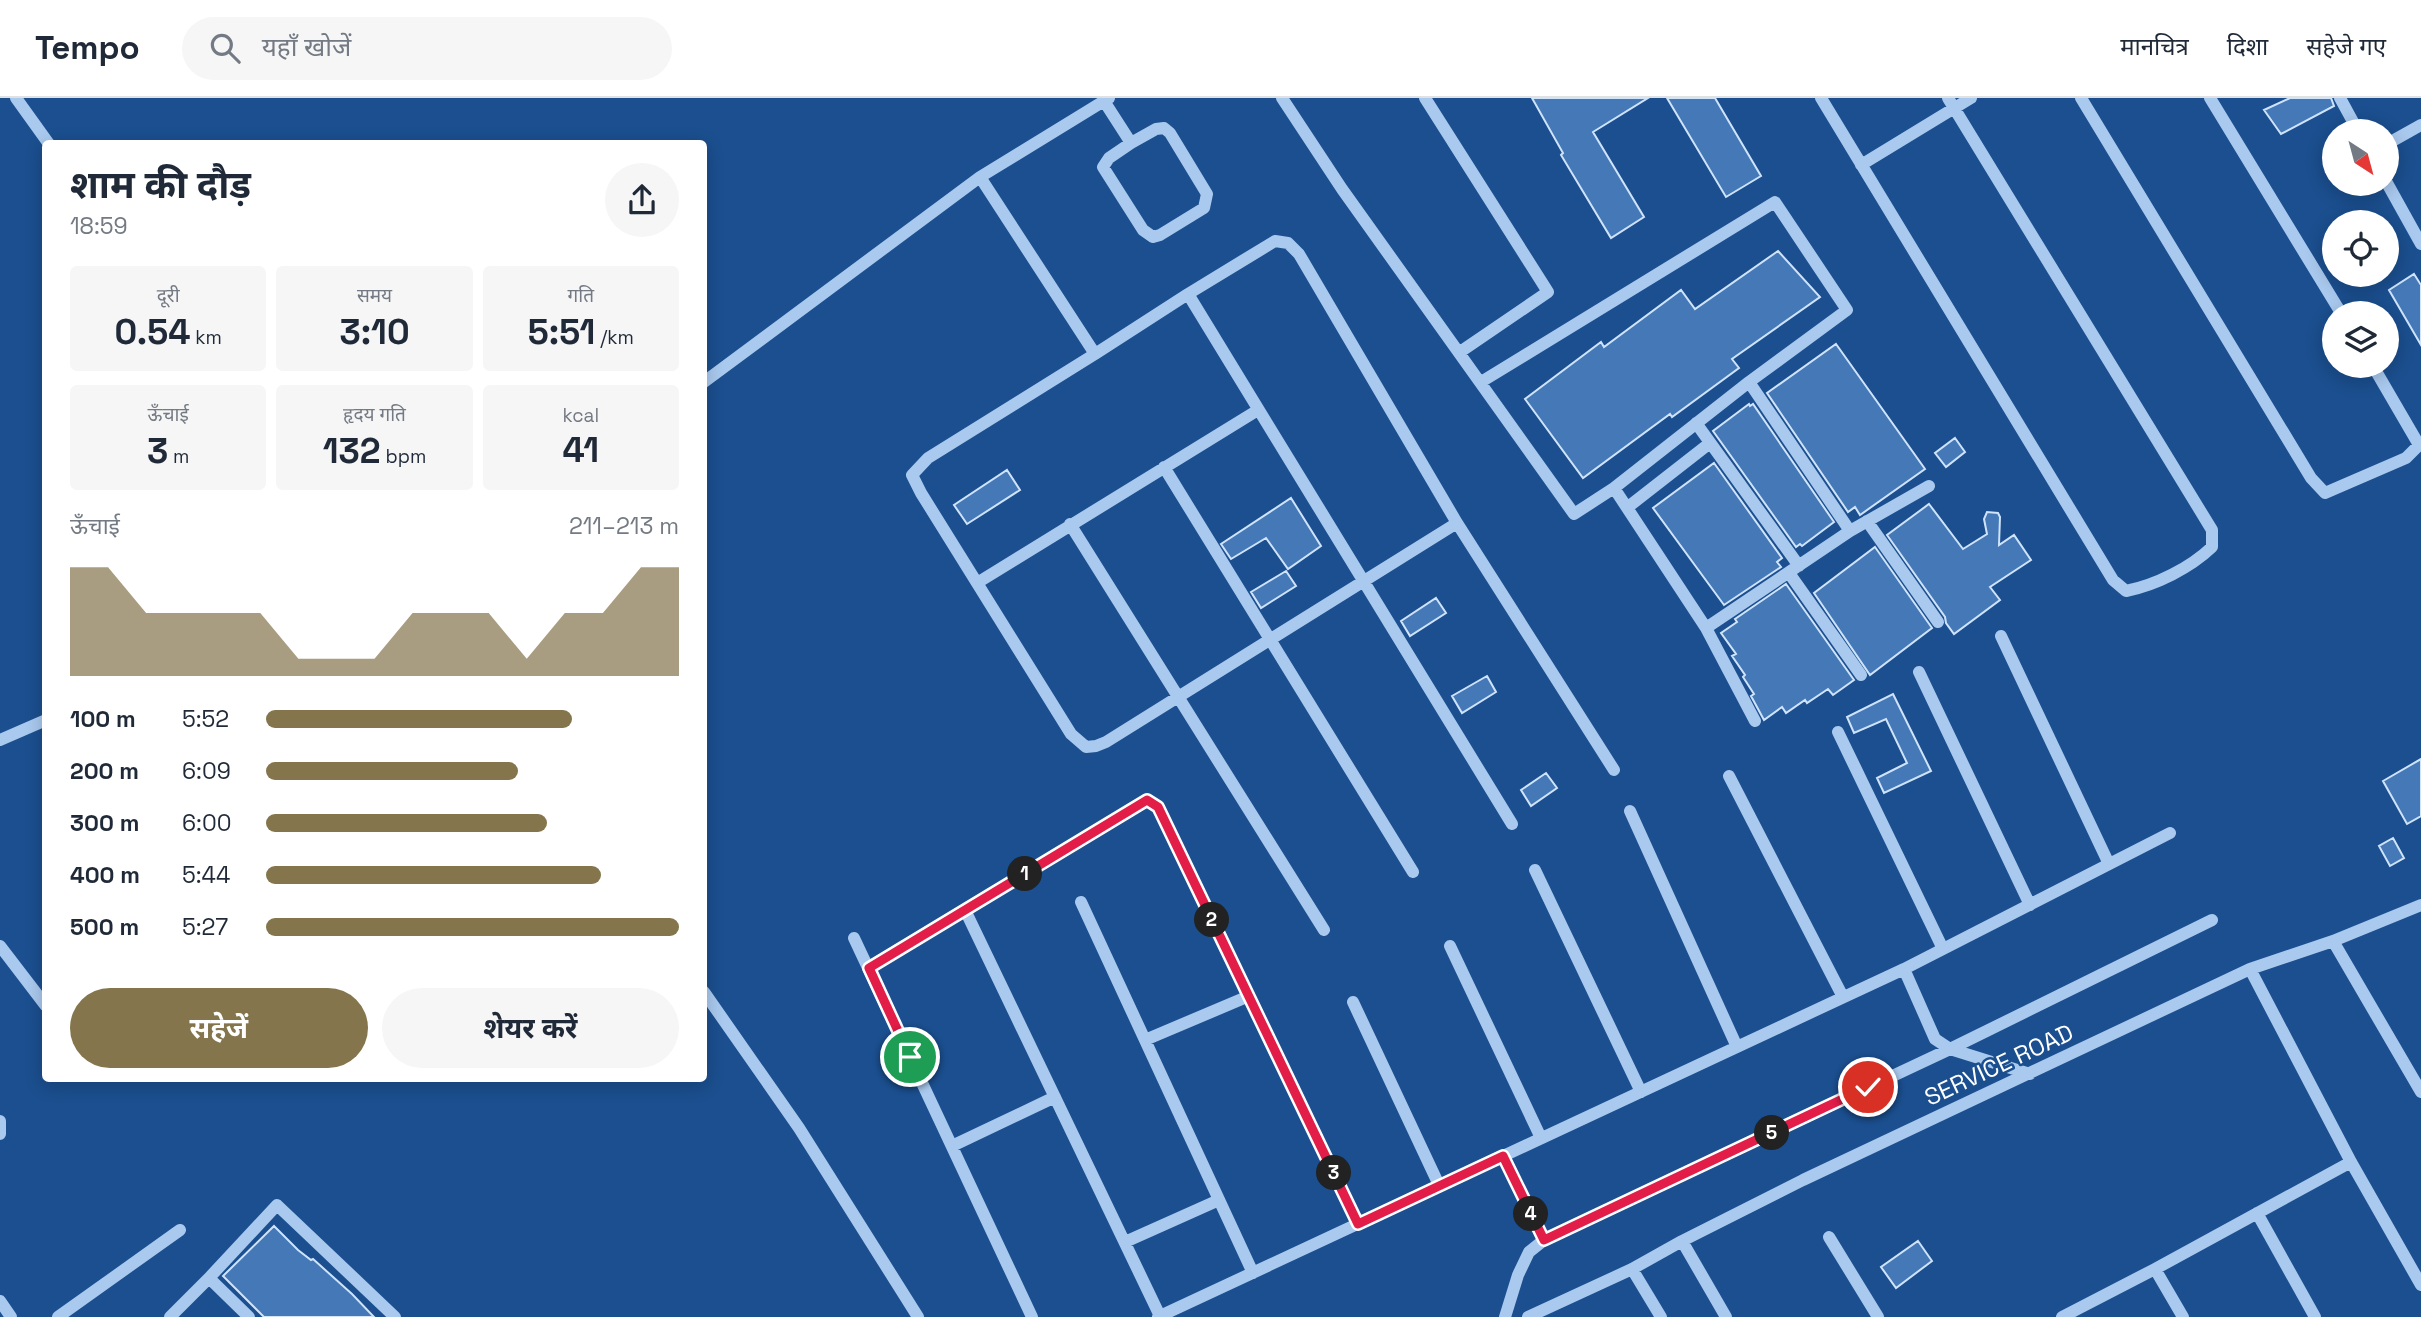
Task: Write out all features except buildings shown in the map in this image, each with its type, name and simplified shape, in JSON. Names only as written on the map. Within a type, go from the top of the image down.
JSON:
[{"type":"street","points":[[16,98],[46,140]]},
{"type":"street","points":[[1282,98],[1350,200],[1574,514],[1614,488],[1749,382],[1847,310],[1775,202],[1481,382]]},
{"type":"street","points":[[1425,98],[1548,292],[1460,352]]},
{"type":"street","points":[[1821,98],[2113,580],[2126,590],[2145,587],[2199,559],[2212,547],[2212,530],[1951,103]]},
{"type":"street","points":[[1861,165],[1951,103],[1971,98]]},
{"type":"street","points":[[2081,98],[2311,478],[2325,493],[2406,458],[2419,445],[2380,378]]},
{"type":"street","points":[[2210,98],[2334,301]]},
{"type":"street","points":[[2340,98],[2351,119]]},
{"type":"street","points":[[707,380],[980,177],[1107,99],[1131,143]]},
{"type":"street","points":[[2399,137],[2421,125]]},
{"type":"street","points":[[1164,128],[1170,133],[1207,194],[1204,208],[1160,235],[1153,237],[1143,230],[1103,167],[1109,158],[1131,143],[1156,129],[1164,128]]},
{"type":"street","points":[[980,177],[1096,354]]},
{"type":"street","points":[[2394,196],[2421,244]]},
{"type":"street","points":[[1457,523],[1271,641],[1106,741],[1086,747],[1071,734],[920,493],[912,475],[928,458],[1188,294],[1275,241],[1287,243],[1299,254],[1457,523],[1614,770]]},
{"type":"street","points":[[1188,294],[1511,824]]},
{"type":"street","points":[[1749,382],[1850,531]]},
{"type":"street","points":[[977,583],[1258,410]]},
{"type":"street","points":[[1696,423],[1861,675]]},
{"type":"street","points":[[1628,507],[1710,443]]},
{"type":"street","points":[[1164,467],[1413,872]]},
{"type":"street","points":[[1706,628],[1850,531],[1929,486]]},
{"type":"street","points":[[1614,488],[1706,628],[1755,721]]},
{"type":"street","points":[[1867,521],[1938,622]]},
{"type":"street","points":[[1070,524],[1324,930]]},
{"type":"street","points":[[2001,636],[2109,864]]},
{"type":"street","points":[[1919,673],[2030,905]]},
{"type":"street","points":[[0,740],[42,722]]},
{"type":"street","points":[[1838,732],[1943,949]]},
{"type":"street","points":[[1729,775],[1843,997]]},
{"type":"street","points":[[869,968],[1147,800],[1158,807],[1358,1224]]},
{"type":"street","points":[[1630,811],[1737,1047]]},
{"type":"street","points":[[965,910],[1159,1317],[1904,969],[2170,833]]},
{"type":"street","points":[[1535,870],[1641,1092]]},
{"type":"street","points":[[1081,902],[1253,1273]]},
{"type":"street","name":"SERVICE ROAD","points":[[1528,1317],[1632,1269],[1803,1180],[2250,969],[2333,941],[2421,905]]},
{"type":"street","points":[[1505,1317],[1518,1275],[1529,1252],[1544,1240],[1950,1049],[2212,920]]},
{"type":"street","points":[[854,938],[1032,1317]]},
{"type":"street","points":[[2333,941],[2421,1092]]},
{"type":"street","points":[[0,946],[42,1001]]},
{"type":"street","points":[[1450,946],[1541,1138]]},
{"type":"street","points":[[1904,969],[1935,1039],[1950,1049],[2030,1074]]},
{"type":"street","points":[[2250,969],[2351,1162],[2421,1285]]},
{"type":"street","points":[[707,996],[799,1128],[918,1317]]},
{"type":"street","points":[[1145,1040],[1249,996]]},
{"type":"street","points":[[1353,1002],[1439,1185]]},
{"type":"street","points":[[952,1146],[1055,1097]]},
{"type":"street","points":[[0,1121],[0,1134]]},
{"type":"street","points":[[1503,1156],[1544,1240]]},
{"type":"street","points":[[2062,1317],[2351,1162]]},
{"type":"street","points":[[1125,1242],[1219,1200]]},
{"type":"street","points":[[170,1317],[277,1205],[395,1317]]},
{"type":"street","points":[[2257,1213],[2315,1317]]},
{"type":"street","points":[[58,1317],[180,1230]]},
{"type":"street","points":[[1829,1237],[1878,1317]]},
{"type":"street","points":[[1682,1241],[1726,1317]]},
{"type":"street","points":[[1632,1269],[1661,1317]]},
{"type":"street","points":[[2155,1269],[2183,1317]]},
{"type":"street","points":[[209,1278],[248,1317]]},
{"type":"street","points":[[0,1301],[11,1317]]},
{"type":"route","points":[[910,1057],[869,968],[1147,800],[1158,807],[1358,1224],[1503,1156],[1544,1240],[1868,1087]]}]
